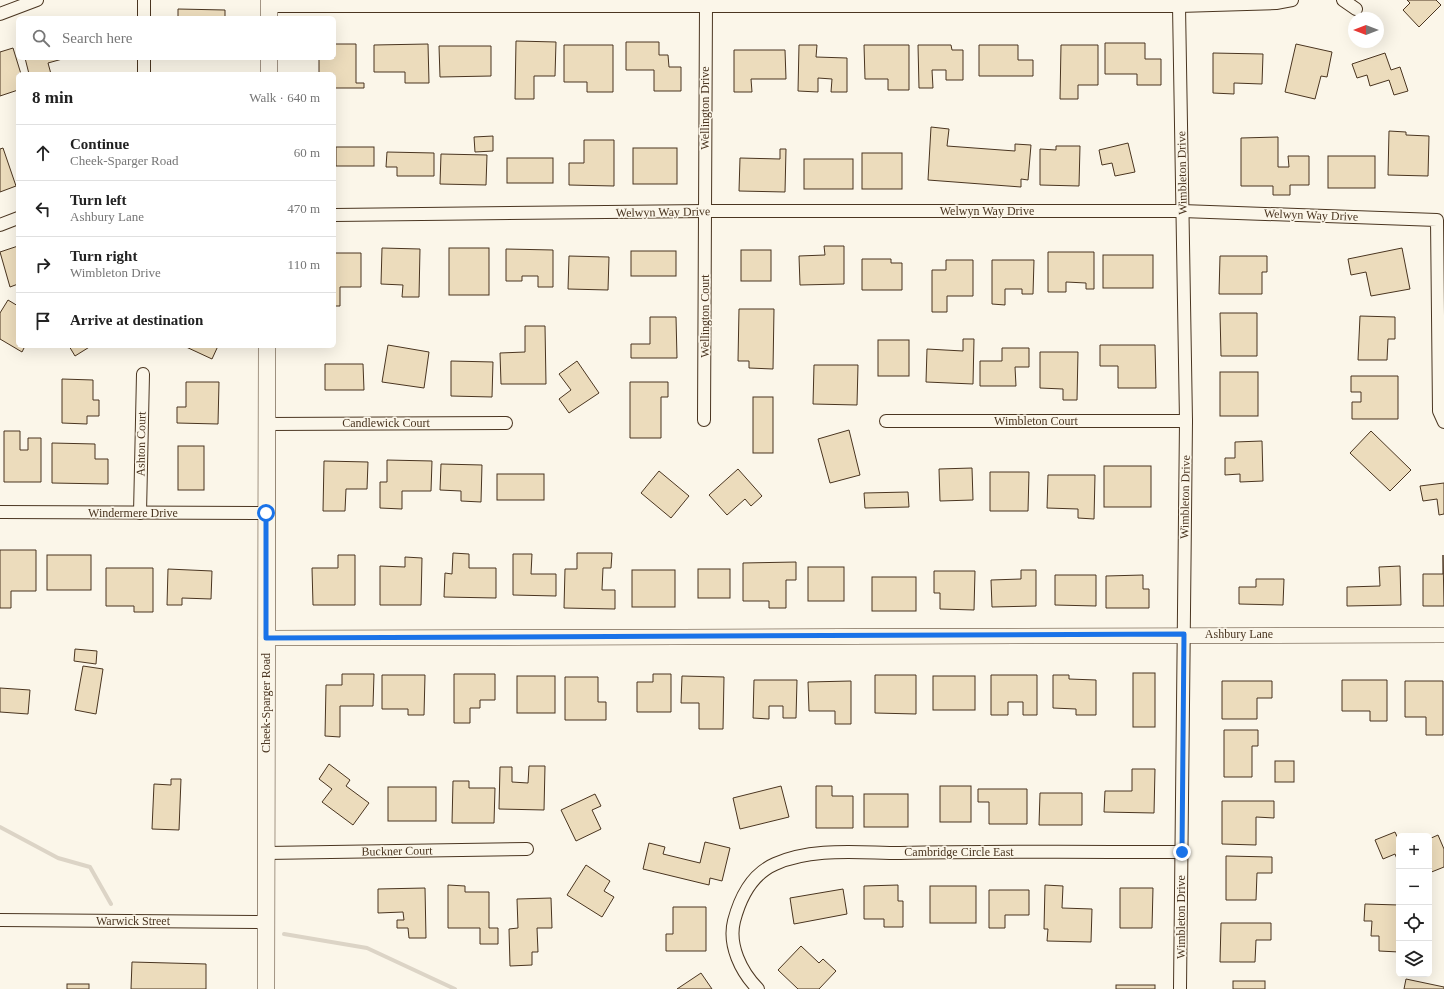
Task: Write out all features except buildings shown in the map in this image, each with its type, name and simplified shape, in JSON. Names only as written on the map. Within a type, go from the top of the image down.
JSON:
[{"type":"main road","points":[[269,60],[269,72]]},
{"type":"main road","name":"Cheek-Sparger Road","points":[[266,989],[267,348]]},
{"type":"street","points":[[0,14],[37,0]]},
{"type":"street","points":[[144,0],[144,16]]},
{"type":"street","points":[[269,8],[1179,6],[1276,3],[1292,0]]},
{"type":"street","points":[[1344,0],[1356,9]]},
{"type":"street","name":"Wellington Drive","points":[[705,211],[706,6]]},
{"type":"street","name":"Wimbleton Drive","points":[[1179,6],[1186,422],[1180,989]]},
{"type":"street","points":[[144,60],[144,72]]},
{"type":"street","name":"Welwyn Way Drive","points":[[336,215],[705,211],[1182,210],[1437,220],[1439,411],[1444,422]]},
{"type":"street","name":"Wellington Court","points":[[704,420],[705,211]]},
{"type":"street","points":[[0,225],[16,219]]},
{"type":"street","name":"Ashton Court","points":[[140,513],[143,374]]},
{"type":"street","name":"Wimbleton Court","points":[[886,422],[1186,422]]},
{"type":"street","name":"Candlewick Court","points":[[267,424],[506,423]]},
{"type":"street","name":"Windermere Drive","points":[[0,512],[266,513]]},
{"type":"street","name":"Ashbury Lane","points":[[266,638],[1184,634],[1444,635]]},
{"type":"street","name":"Buckner Court","points":[[266,852],[528,849]]},
{"type":"street","name":"Cambridge Circle East","points":[[758,989],[741,966],[733,942],[733,925],[737,909],[748,887],[760,874],[774,864],[797,856],[824,854],[1182,852]]},
{"type":"street","name":"Warwick Street","points":[[0,920],[266,922]]},
{"type":"waterway","points":[[0,827],[58,858],[90,867],[111,904]]},
{"type":"waterway","points":[[284,934],[367,948],[455,989]]},
{"type":"route","points":[[266,513],[266,638],[1184,634],[1182,852]]}]
